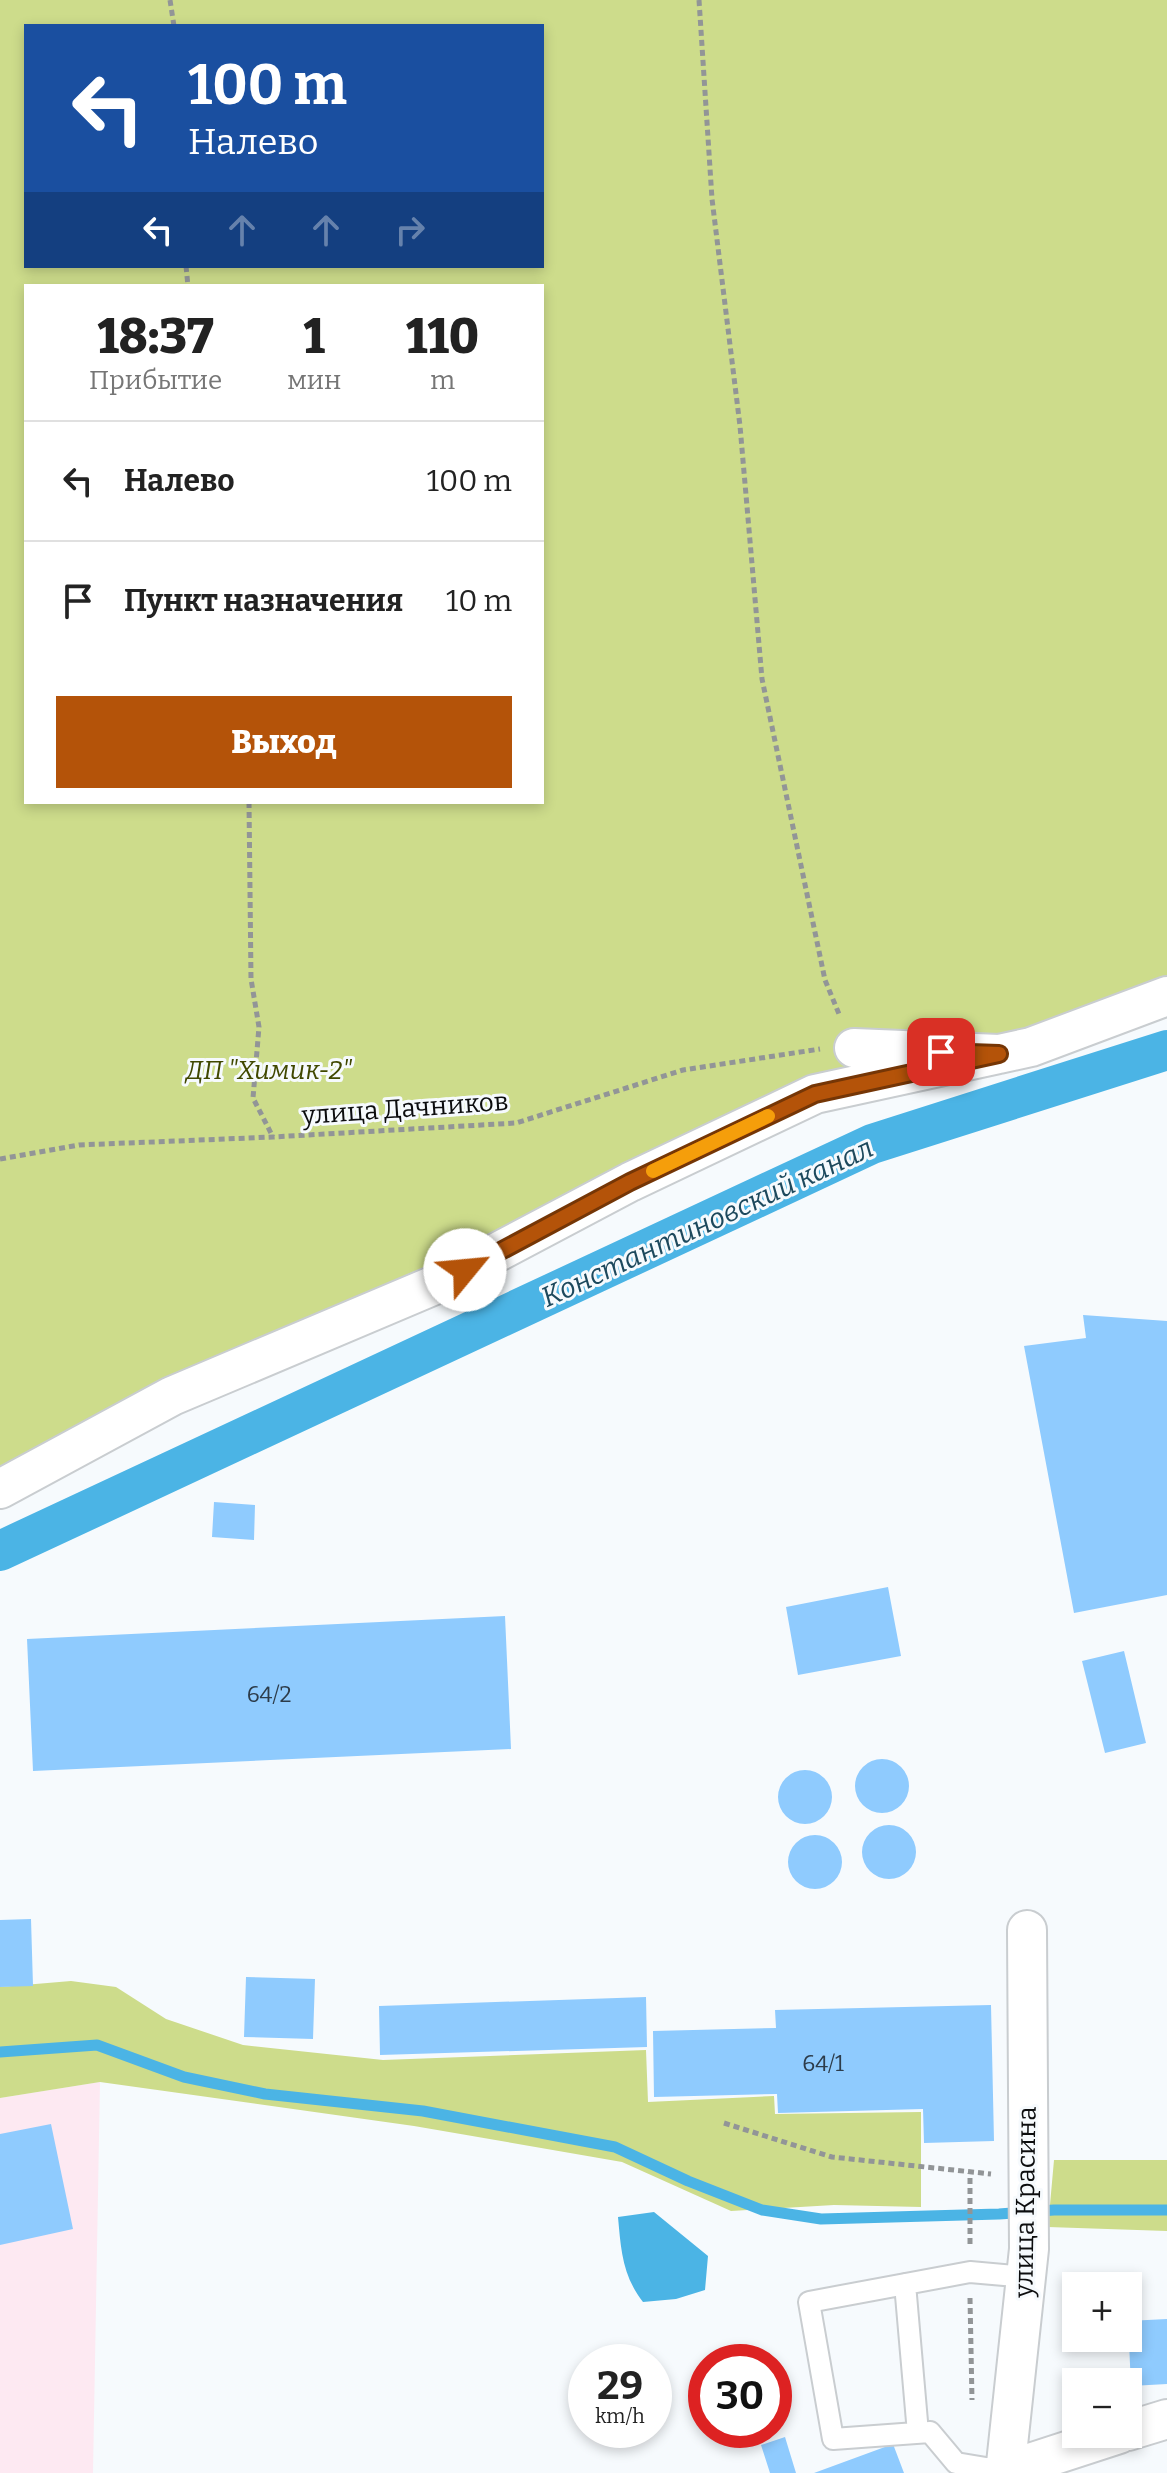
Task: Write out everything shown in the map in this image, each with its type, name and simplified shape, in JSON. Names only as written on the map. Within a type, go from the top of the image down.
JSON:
[{"type":"street","points":[[0,1489],[172,1396],[437,1284],[630,1182],[815,1094],[1031,1047],[1167,996]]},
{"type":"street","points":[[854,1048],[999,1054]]},
{"type":"street","name":"улица Красина","points":[[1003,2472],[1027,2263],[1027,1930]]},
{"type":"street","points":[[1142,2427],[1167,2419]]},
{"type":"street","points":[[1003,2472],[1076,2448]]},
{"type":"lane","points":[[1003,2472],[956,2463],[930,2432],[833,2439],[809,2302],[905,2284],[970,2263],[1027,2263]]},
{"type":"lane","points":[[905,2284],[918,2433]]},
{"type":"path","points":[[170,0],[174,24]]},
{"type":"path","points":[[699,0],[712,199],[740,426],[762,679],[825,980],[854,1048]]},
{"type":"path","points":[[249,804],[251,979],[259,1027],[253,1098],[273,1137]]},
{"type":"path","name":"улица Дачников","points":[[0,1159],[79,1145],[516,1123],[683,1070],[801,1050],[854,1048]]},
{"type":"path","points":[[724,2123],[832,2157],[970,2173],[972,2409]]},
{"type":"shaded area","points":[[100,2082],[93,2473],[0,2473],[0,2098]]},
{"type":"green space","name":"ДП \"Химик-2\"","points":[[0,0],[1167,0],[1167,975],[991,1042],[857,1029],[861,1092],[307,1345],[0,1502]]},
{"type":"green space","points":[[71,1981],[116,1987],[166,2019],[243,2045],[383,2060],[646,2050],[648,2102],[774,2096],[775,2114],[921,2112],[921,2207],[834,2205],[731,2211],[622,2162],[414,2126],[100,2082],[0,2098],[0,1987]]},
{"type":"green space","points":[[1054,2160],[1167,2160],[1167,2231],[1048,2227]]},
{"type":"water","points":[[654,2212],[708,2256],[705,2290],[676,2299],[643,2302],[636,2292],[624,2261],[618,2217]]},
{"type":"building","points":[[1083,1315],[1167,1321],[1167,1595],[1074,1613],[1024,1346],[1086,1338]]},
{"type":"building","points":[[214,1502],[255,1505],[254,1540],[212,1537]]},
{"type":"building","points":[[888,1587],[901,1656],[798,1675],[786,1607]]},
{"type":"building","points":[[505,1616],[511,1749],[33,1771],[27,1639]]},
{"type":"building","points":[[1124,1651],[1146,1743],[1105,1753],[1082,1661]]},
{"type":"building","points":[[882,1759],[901,1767],[909,1786],[901,1805],[882,1813],[863,1805],[855,1786],[863,1767]]},
{"type":"building","points":[[805,1770],[824,1778],[832,1797],[824,1816],[805,1824],[786,1816],[778,1797],[786,1778]]},
{"type":"building","points":[[889,1825],[908,1833],[916,1852],[908,1871],[889,1879],[870,1871],[862,1852],[870,1833]]},
{"type":"building","points":[[815,1835],[834,1843],[842,1862],[834,1881],[815,1889],[796,1881],[788,1862],[796,1843]]},
{"type":"building","points":[[31,1919],[33,1986],[0,1987],[0,1920]]},
{"type":"building","points":[[246,1977],[315,1979],[313,2039],[244,2037]]},
{"type":"building","points":[[646,1997],[647,2047],[380,2055],[379,2006]]},
{"type":"building","points":[[991,2005],[994,2141],[924,2143],[923,2109],[778,2113],[777,2094],[654,2097],[653,2031],[776,2028],[775,2010]]},
{"type":"building","points":[[51,2124],[73,2229],[0,2245],[0,2134]]},
{"type":"building","points":[[1167,2319],[1167,2384],[1142,2385],[1142,2368],[1130,2368],[1129,2352],[1142,2352],[1142,2320]]},
{"type":"building","points":[[893,2444],[904,2473],[814,2473]]},
{"type":"building","points":[[762,2448],[788,2448],[796,2473],[770,2473]]},
{"type":"waterway","name":"Константиновский канал","points":[[0,1551],[872,1144],[1167,1050]]},
{"type":"waterway","points":[[0,2052],[97,2045],[184,2077],[265,2094],[423,2111],[615,2147],[688,2181],[762,2210],[821,2219],[1054,2210],[1167,2210]]},
{"type":"slow traffic","points":[[653,1171],[768,1116]]},
{"type":"route","points":[[465,1270],[630,1182],[815,1094],[999,1054],[941,1052]]}]
